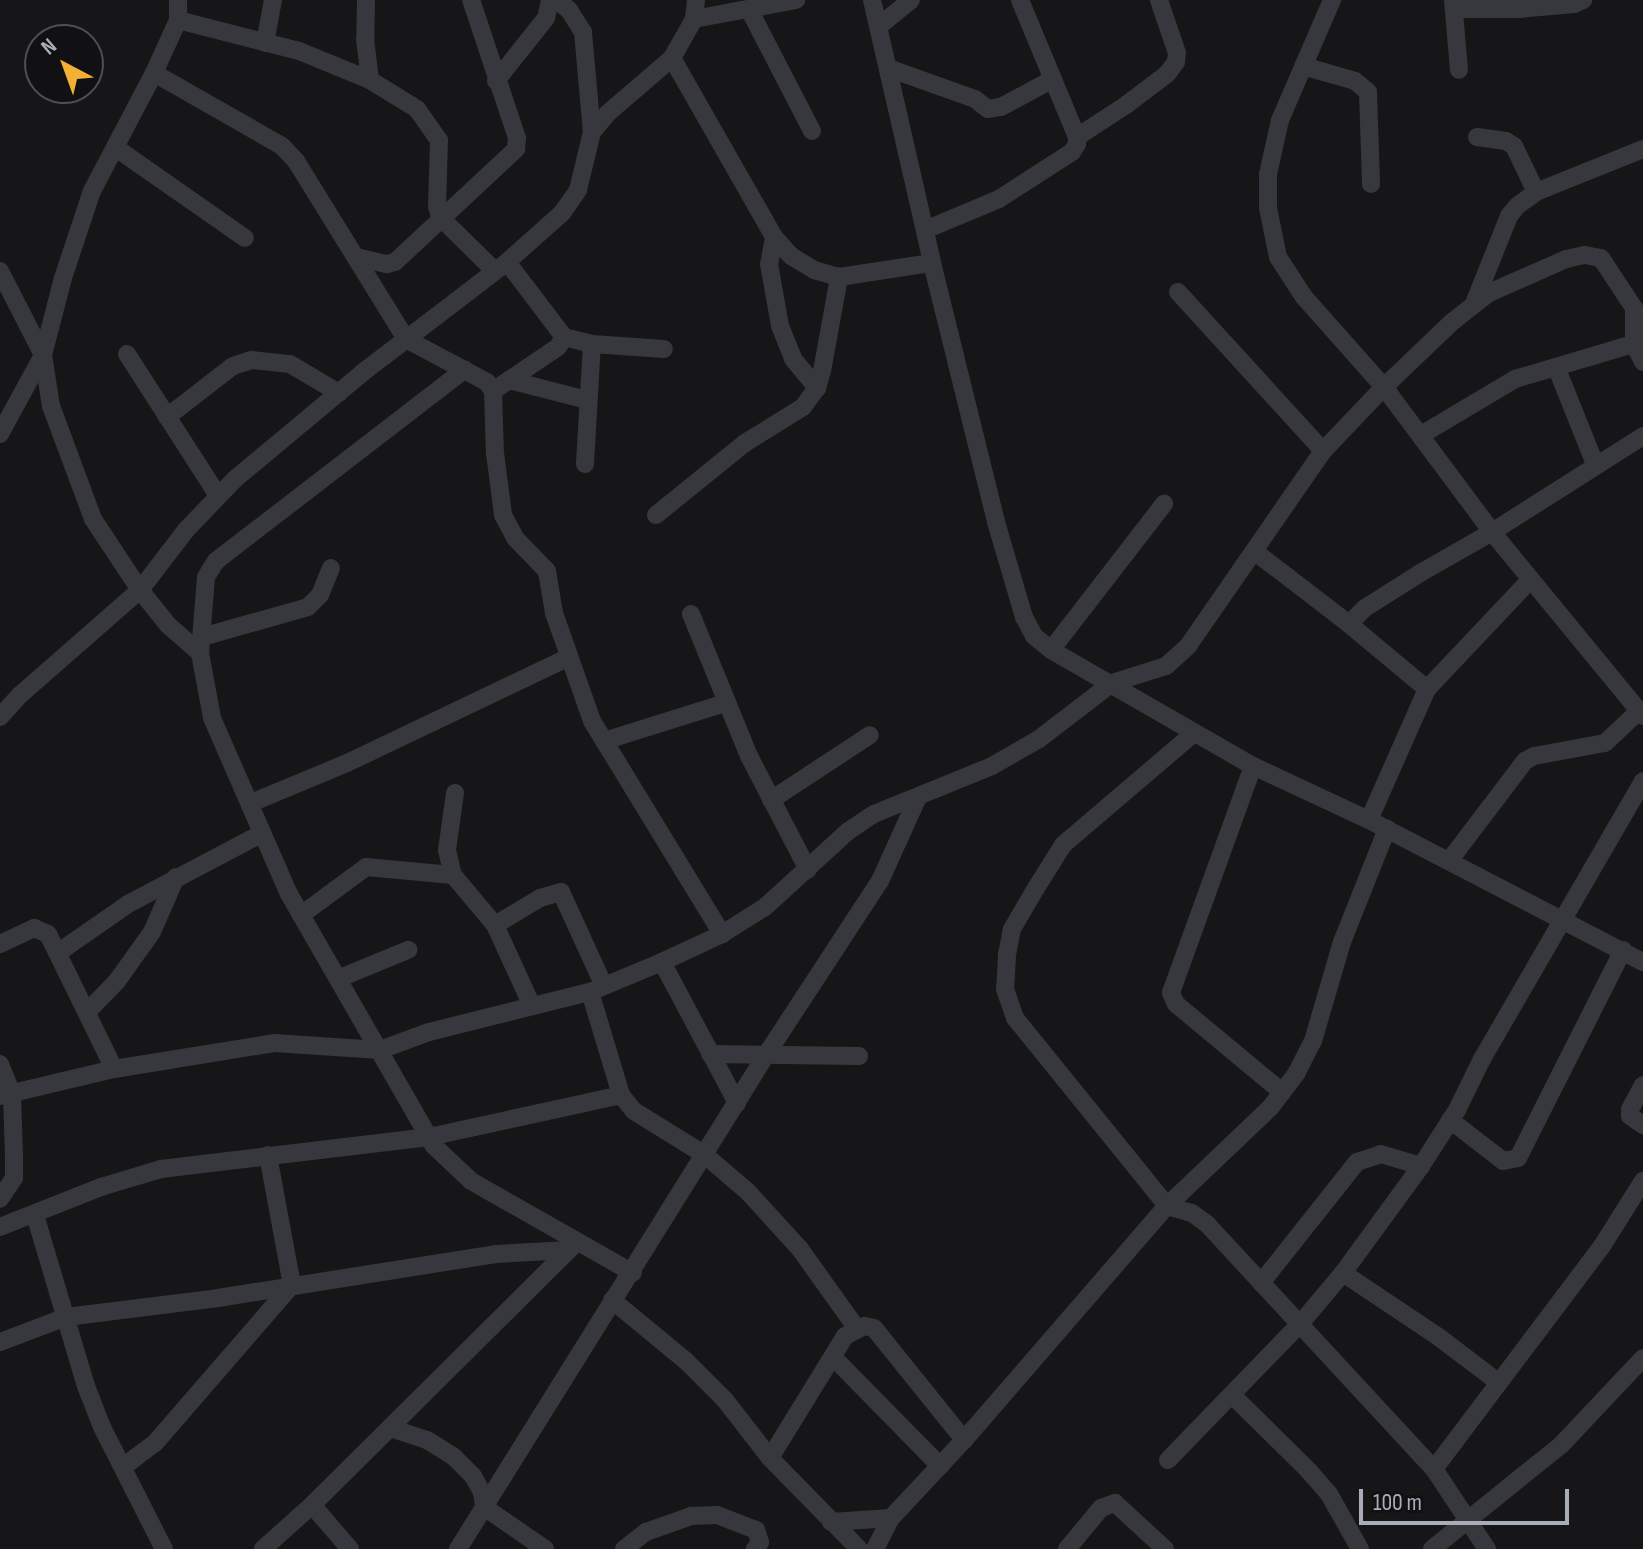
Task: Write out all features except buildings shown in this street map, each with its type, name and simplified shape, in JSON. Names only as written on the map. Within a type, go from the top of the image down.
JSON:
[{"type":"street","points":[[0,434],[43,355],[63,278],[92,191],[178,20],[178,0]]},
{"type":"street","points":[[265,43],[273,0]]},
{"type":"street","points":[[366,0],[365,39],[370,80]]},
{"type":"street","points":[[356,257],[387,264],[395,262],[516,149],[517,138],[471,0]]},
{"type":"street","points":[[496,81],[546,18],[550,0]]},
{"type":"street","points":[[0,717],[20,695],[140,590],[218,496],[339,393],[501,266],[562,213],[578,190],[592,132],[583,32],[569,10],[557,0]]},
{"type":"street","points":[[592,132],[608,113],[672,58],[695,9],[750,11],[796,0]]},
{"type":"street","points":[[872,0],[932,263],[1024,617],[1034,636],[1051,650],[1253,766],[1387,829],[1643,962]]},
{"type":"street","points":[[879,26],[911,0]]},
{"type":"street","points":[[1020,0],[1077,137]]},
{"type":"street","points":[[925,230],[1012,192],[1072,152],[1077,137],[1167,74],[1176,62],[1177,53],[1159,0]]},
{"type":"street","points":[[1332,0],[1280,120],[1268,174],[1268,208],[1278,257],[1304,297],[1384,387],[1492,532],[1641,714],[1605,743],[1534,756],[1525,761],[1449,861]]},
{"type":"street","points":[[1459,70],[1454,4],[1519,9],[1574,4],[1583,0]]},
{"type":"street","points":[[750,11],[812,131]]},
{"type":"street","points":[[178,20],[299,51],[370,80],[417,109],[439,140],[437,206],[440,217],[501,266],[564,337],[592,344],[664,349]]},
{"type":"street","points":[[672,58],[774,237],[802,263],[839,277],[932,263]]},
{"type":"street","points":[[1303,66],[1355,81],[1368,92],[1371,184]]},
{"type":"street","points":[[888,68],[975,99],[988,109],[1001,107],[1053,79]]},
{"type":"street","points":[[154,73],[282,146],[406,339],[487,382],[587,400]]},
{"type":"street","points":[[1477,137],[1506,141],[1514,146],[1536,192]]},
{"type":"street","points":[[116,148],[245,238]]},
{"type":"street","points":[[1474,304],[1509,216],[1536,192],[1643,149]]},
{"type":"street","points":[[774,237],[769,264],[780,326],[793,359],[817,388]]},
{"type":"street","points":[[6,1094],[114,1069],[274,1043],[380,1050],[429,1032],[597,989],[662,962],[722,934],[765,907],[847,832],[874,814],[992,766],[1039,739],[1112,683],[1166,666],[1188,646],[1323,451],[1384,387],[1474,304],[1507,284],[1566,259],[1593,255],[1601,258],[1634,308],[1643,362]]},
{"type":"street","points":[[0,271],[43,355],[51,406],[93,519],[140,590],[168,625],[201,645]]},
{"type":"street","points":[[656,515],[745,443],[803,407],[817,388],[828,348],[839,277]]},
{"type":"street","points":[[1178,292],[1323,451]]},
{"type":"street","points":[[501,386],[558,347],[564,337]]},
{"type":"street","points":[[1421,435],[1515,379],[1557,369],[1639,342]]},
{"type":"street","points":[[585,464],[592,344]]},
{"type":"street","points":[[127,354],[218,496]]},
{"type":"street","points":[[167,417],[233,366],[251,360],[290,364],[339,393]]},
{"type":"street","points":[[465,369],[216,561],[206,577],[201,645],[212,718],[251,803],[261,834],[301,915],[429,1137],[445,1159],[471,1181],[574,1245],[633,1273]]},
{"type":"street","points":[[1557,369],[1595,464]]},
{"type":"street","points":[[501,386],[495,453],[503,515],[515,538],[547,571],[554,613],[585,703],[604,741],[677,855],[722,934]]},
{"type":"street","points":[[1349,624],[1365,608],[1643,436]]},
{"type":"street","points":[[1051,650],[1164,504]]},
{"type":"street","points":[[1254,551],[1427,689]]},
{"type":"street","points":[[201,645],[308,607],[320,595],[331,568]]},
{"type":"street","points":[[1369,820],[1427,689],[1531,579]]},
{"type":"street","points":[[691,614],[725,703],[808,870]]},
{"type":"street","points":[[251,803],[347,763],[569,657]]},
{"type":"street","points":[[604,741],[725,703]]},
{"type":"street","points":[[1194,733],[1063,845],[1012,929],[1005,989],[1015,1018],[1167,1206],[1192,1213],[1434,1469],[1487,1549]]},
{"type":"street","points":[[771,800],[870,735]]},
{"type":"street","points":[[1253,766],[1171,993],[1176,1004],[1282,1092]]},
{"type":"street","points":[[1168,1460],[1300,1324],[1343,1273],[1421,1166],[1643,781]]},
{"type":"street","points":[[455,793],[447,850],[453,875],[495,925],[532,1006]]},
{"type":"street","points":[[458,1549],[612,1300],[633,1273],[766,1055],[880,881],[917,799]]},
{"type":"street","points":[[875,1549],[891,1518],[964,1440],[1167,1206],[1282,1092],[1296,1074],[1313,1041],[1342,942],[1387,829]]},
{"type":"street","points":[[59,952],[128,904],[261,834]]},
{"type":"street","points":[[301,915],[366,867],[453,875]]},
{"type":"street","points":[[87,1012],[117,981],[152,932],[176,877]]},
{"type":"street","points":[[495,925],[540,898],[561,892],[597,989],[621,1095],[634,1111],[705,1155],[777,1222],[857,1329]]},
{"type":"street","points":[[0,944],[34,928],[48,934],[114,1069]]},
{"type":"street","points":[[340,978],[408,950]]},
{"type":"street","points":[[1450,1120],[1503,1161],[1518,1158],[1623,950]]},
{"type":"street","points":[[662,962],[737,1103]]},
{"type":"street","points":[[710,1054],[859,1056]]},
{"type":"street","points":[[0,1064],[14,1178],[0,1199]]},
{"type":"street","points":[[1643,1085],[1630,1109],[1630,1116],[1643,1125]]},
{"type":"street","points":[[0,1227],[101,1187],[161,1169],[429,1137],[621,1095]]},
{"type":"street","points":[[1261,1283],[1357,1162],[1381,1154],[1421,1166]]},
{"type":"street","points":[[268,1155],[292,1285]]},
{"type":"street","points":[[1434,1469],[1602,1246],[1643,1181]]},
{"type":"street","points":[[35,1215],[86,1386],[164,1549]]},
{"type":"street","points":[[0,1342],[66,1317],[574,1245]]},
{"type":"street","points":[[263,1549],[312,1505],[574,1245]]},
{"type":"street","points":[[1343,1273],[1440,1338],[1498,1382]]},
{"type":"street","points":[[123,1467],[165,1432],[292,1285]]},
{"type":"street","points":[[612,1300],[696,1371],[725,1400],[770,1458],[859,1549]]},
{"type":"street","points":[[770,1458],[845,1336],[857,1329],[874,1328],[964,1440]]},
{"type":"street","points":[[833,1357],[940,1466]]},
{"type":"street","points":[[1432,1549],[1562,1444],[1643,1358]]},
{"type":"street","points":[[1232,1395],[1319,1483],[1360,1549]]},
{"type":"street","points":[[390,1428],[427,1440],[454,1457],[473,1476],[482,1492],[484,1507],[545,1549]]},
{"type":"street","points":[[1067,1549],[1101,1508],[1115,1503],[1165,1549]]},
{"type":"street","points":[[312,1505],[350,1549]]},
{"type":"street","points":[[624,1549],[646,1532],[691,1516],[717,1515],[756,1530],[760,1542],[755,1549]]},
{"type":"street","points":[[831,1522],[891,1518]]}]
